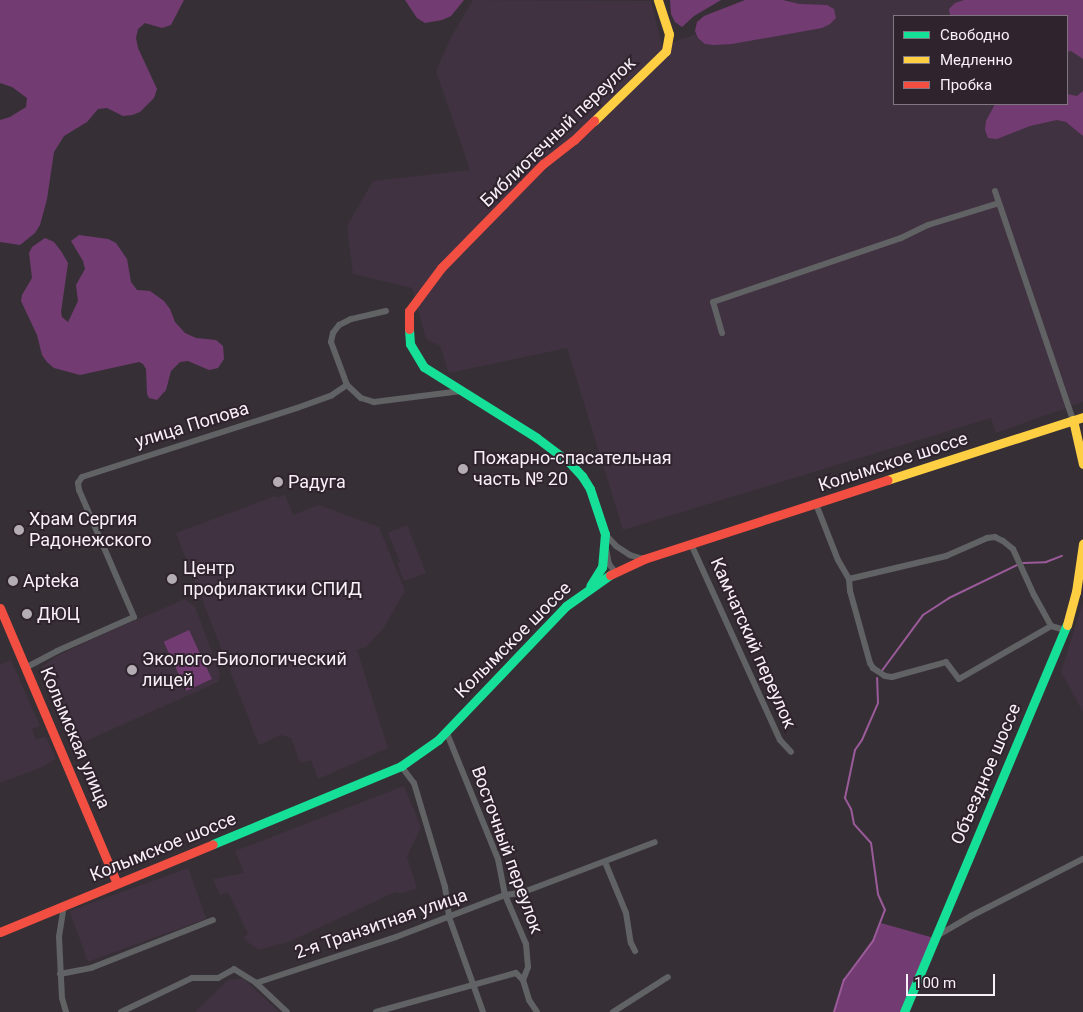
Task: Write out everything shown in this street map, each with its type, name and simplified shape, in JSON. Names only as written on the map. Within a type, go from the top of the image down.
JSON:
[{"type":"main road","name":"Библиотечный переулок","points":[[589,588],[602,567],[605,534],[590,490],[576,468],[537,438],[424,367],[417,358],[409,336],[408,324],[410,308],[441,268],[543,164],[574,140],[666,51],[669,34],[658,0]]},
{"type":"main road","name":"Колымское шоссе","points":[[0,932],[401,766],[425,751],[446,732],[544,627],[589,588],[617,571],[644,559],[1083,417]]},
{"type":"main road","points":[[1072,420],[1083,464]]},
{"type":"main road","name":"Объездное шоссе","points":[[904,1012],[1065,630],[1076,592],[1083,544]]},
{"type":"main road","name":"Колымская улица","points":[[0,608],[117,883]]},
{"type":"street","points":[[995,191],[1072,420]]},
{"type":"street","points":[[722,333],[714,302],[895,240],[928,224],[999,203]]},
{"type":"street","points":[[386,311],[351,319],[339,325],[333,333],[330,342],[347,385],[361,398],[374,402],[465,391]]},
{"type":"street","name":"улица Попова","points":[[26,667],[57,650],[134,617],[78,490],[78,483],[82,477],[297,408],[332,395],[347,385]]},
{"type":"street","points":[[816,504],[838,560],[848,579],[870,663],[873,668],[885,676],[892,677],[946,662],[959,679],[1051,626]]},
{"type":"street","name":"Библиотечный переулок","points":[[605,534],[616,546],[630,555],[644,559]]},
{"type":"street","points":[[848,579],[946,556],[987,538],[995,537],[1012,549],[1051,626],[1065,630]]},
{"type":"street","name":"Камчатский переулок","points":[[692,544],[780,740],[791,752]]},
{"type":"street","points":[[605,548],[609,564],[617,571],[622,562],[622,554],[616,546]]},
{"type":"street","name":"Восточный переулок","points":[[446,732],[498,859],[505,895],[526,944],[528,967],[523,980]]},
{"type":"street","points":[[401,766],[414,783],[445,887],[449,917],[483,1012]]},
{"type":"street","name":"2-я Транзитная улица","points":[[256,982],[449,917],[505,895],[521,893],[655,842]]},
{"type":"street","points":[[934,938],[971,916],[1083,859]]},
{"type":"street","points":[[605,862],[626,913],[631,943],[635,951]]},
{"type":"street","points":[[64,905],[59,937],[62,998],[66,1012]]},
{"type":"street","points":[[60,974],[91,968],[213,920]]},
{"type":"street","points":[[121,1012],[192,978],[218,978],[234,969],[256,982],[287,1012]]},
{"type":"street","points":[[376,1012],[516,973],[523,980],[529,1000],[537,1012]]},
{"type":"street","points":[[613,1012],[668,977]]},
{"type":"shaded area","points":[[0,0],[184,0],[171,25],[162,28],[145,23],[138,29],[136,38],[138,48],[157,89],[154,98],[140,112],[132,115],[123,116],[107,108],[98,109],[87,122],[64,136],[54,152],[47,199],[40,225],[35,233],[20,245],[0,242],[0,120],[10,117],[26,107],[27,98],[12,87],[0,83]]},
{"type":"shaded area","points":[[405,0],[464,0],[451,16],[442,20],[425,23],[417,18]]},
{"type":"shaded area","points":[[473,0],[651,1],[662,46],[791,0],[1025,0],[1083,7],[1083,402],[996,433],[991,418],[623,530],[567,348],[449,373],[440,346],[426,339],[412,288],[353,274],[347,226],[373,181],[470,170],[436,71],[451,37]]},
{"type":"shaded area","points":[[670,0],[721,0],[694,16],[682,27],[675,22],[671,14]]},
{"type":"shaded area","points":[[745,0],[783,0],[799,4],[827,5],[834,9],[836,18],[822,28],[732,44],[705,44],[698,38],[695,31],[697,22],[704,16]]},
{"type":"shaded area","points":[[964,0],[1083,0],[1083,59],[1071,51],[1068,52],[1068,15],[950,15],[949,9],[955,3]]},
{"type":"shaded area","points":[[1083,91],[1083,136],[1066,122],[1057,120],[1030,126],[997,139],[988,138],[985,130],[986,121],[994,105],[1068,105],[1068,94],[1077,96]]},
{"type":"shaded area","points":[[79,235],[108,239],[116,243],[127,259],[131,282],[137,290],[150,291],[164,301],[170,309],[175,322],[185,333],[196,338],[216,340],[223,346],[224,359],[218,368],[209,370],[188,361],[180,362],[171,371],[166,390],[157,400],[149,398],[147,394],[146,369],[139,362],[80,375],[54,368],[47,362],[42,355],[37,335],[21,301],[22,295],[32,278],[29,253],[32,247],[45,238],[54,242],[68,263],[61,312],[62,317],[68,322],[78,301],[76,285],[85,269],[83,261],[71,241]]},
{"type":"shaded area","points":[[285,495],[293,515],[319,505],[379,527],[405,591],[383,629],[366,647],[357,650],[388,748],[318,779],[311,760],[300,763],[291,738],[281,735],[259,745],[176,533],[275,496],[277,498]]},
{"type":"shaded area","points":[[407,525],[426,573],[404,581],[397,563],[400,562],[388,533]]},
{"type":"shaded area","name":"Эколого-Биологический лицей","points":[[185,599],[195,607],[220,674],[218,682],[79,744],[42,667],[55,657],[101,635]]},
{"type":"shaded area","points":[[1083,602],[1083,712],[1061,672]]},
{"type":"shaded area","points":[[189,630],[212,679],[186,691],[164,642]]},
{"type":"shaded area","points":[[11,660],[40,726],[32,729],[36,739],[46,737],[56,759],[40,768],[0,783],[0,665]]},
{"type":"shaded area","points":[[404,786],[421,827],[407,857],[417,888],[400,894],[395,892],[291,941],[259,950],[244,938],[248,934],[228,892],[220,895],[213,879],[244,873],[235,851]]},
{"type":"shaded area","points":[[188,868],[206,919],[88,962],[70,911]]},
{"type":"shaded area","points":[[881,923],[934,938],[904,1012],[834,1012],[844,980],[873,941]]},
{"type":"shaded area","points":[[243,978],[279,1012],[195,1012],[228,980]]},
{"type":"waterway","points":[[1023,563],[1046,562],[1062,556]]},
{"type":"waterway","points":[[881,672],[923,615],[949,598],[1017,565]]},
{"type":"waterway","points":[[834,1012],[844,980],[873,941],[885,910],[878,894],[871,843],[854,824],[851,809],[845,798],[855,750],[862,740],[878,703],[877,678]]},
{"type":"traffic: fast","points":[[409,329],[410,344],[424,367],[537,438],[568,461],[582,476],[590,489],[605,534],[602,567],[590,586]]},
{"type":"traffic: fast","points":[[213,844],[401,766],[438,740],[566,606],[610,575]]},
{"type":"traffic: fast","points":[[904,1012],[1067,625]]},
{"type":"traffic: slow","points":[[594,121],[666,51],[669,34],[658,0]]},
{"type":"traffic: slow","points":[[887,480],[1083,417]]},
{"type":"traffic: slow","points":[[1073,420],[1083,464]]},
{"type":"traffic: slow","points":[[1067,625],[1076,592],[1083,544]]},
{"type":"traffic: jam","points":[[409,329],[409,311],[441,268],[543,164],[574,140],[594,121]]},
{"type":"traffic: jam","points":[[610,575],[644,559],[887,480]]},
{"type":"traffic: jam","points":[[0,608],[117,883]]},
{"type":"traffic: jam","points":[[0,932],[213,844]]},
{"type":"place","name":"Пожарно-спасательная часть № 20","points":[[463,469]]},
{"type":"place","name":"Радуга","points":[[278,482]]},
{"type":"place","name":"Храм Сергия Радонежского","points":[[19,530]]},
{"type":"place","name":"Центр профилактики СПИД","points":[[172,579]]},
{"type":"place","name":"Apteka","points":[[13,581]]},
{"type":"place","name":"ДЮЦ","points":[[27,614]]},
{"type":"place","name":"Эколого-Биологический лицей","points":[[132,670]]}]
